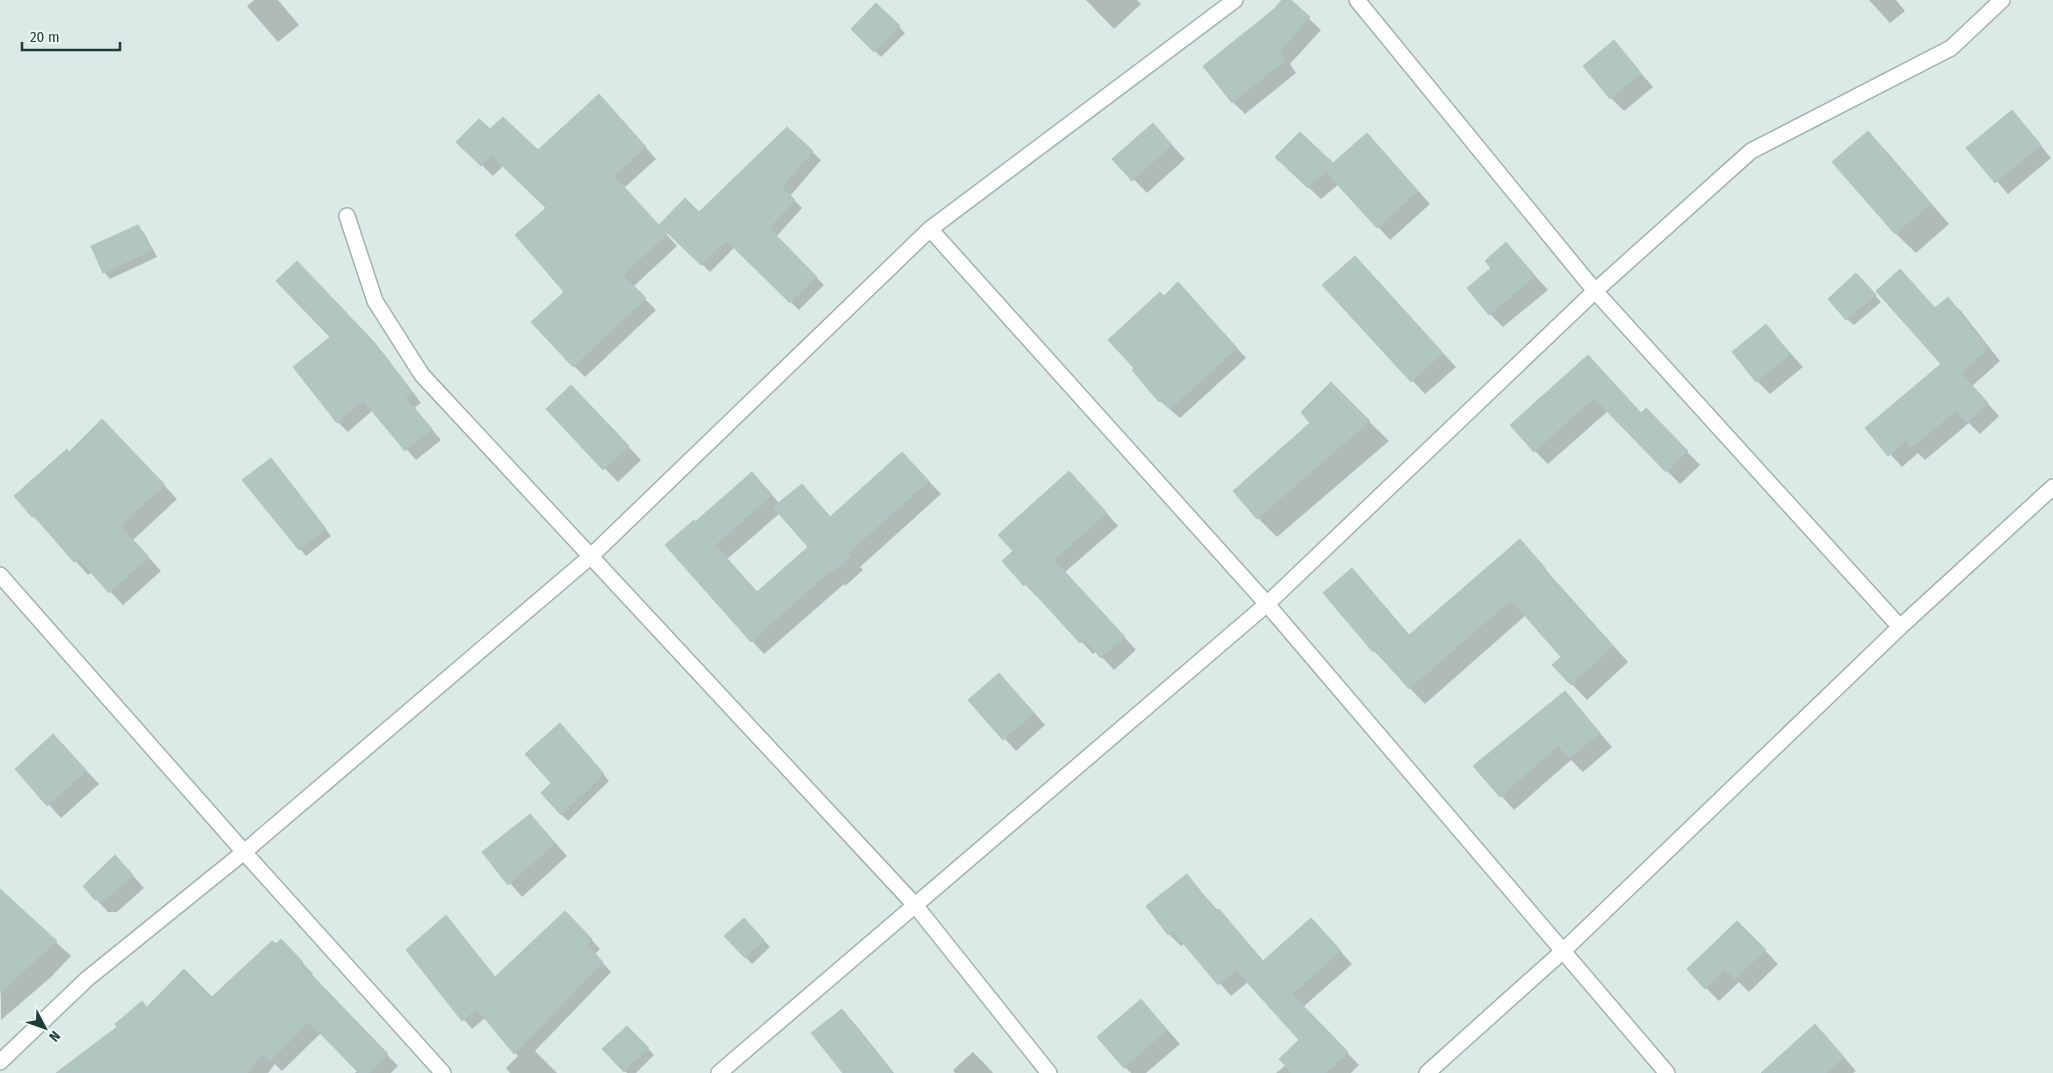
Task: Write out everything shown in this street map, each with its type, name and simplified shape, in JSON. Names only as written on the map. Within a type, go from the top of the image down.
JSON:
[{"type":"street","points":[[0,1062],[86,979],[244,852],[590,557],[930,229],[1235,0]]},
{"type":"street","points":[[1357,0],[1595,291],[1900,627]]},
{"type":"street","points":[[720,1073],[1267,604],[1595,291],[1751,151],[1952,48],[2002,0]]},
{"type":"street","points":[[346,216],[375,301],[422,375],[915,906],[1049,1073]]},
{"type":"street","points":[[930,229],[1267,604],[1667,1073]]},
{"type":"street","points":[[1427,1073],[1563,951],[1900,627],[2053,487]]},
{"type":"street","points":[[0,575],[244,852],[443,1073]]},
{"type":"building","points":[[1282,0],[1291,0],[1310,17],[1279,52],[1285,60],[1232,103],[1203,66],[1273,10]]},
{"type":"building","points":[[876,3],[900,26],[874,52],[851,29]]},
{"type":"building","points":[[1614,40],[1641,73],[1610,99],[1583,66]]},
{"type":"building","points":[[599,94],[646,147],[614,176],[667,234],[623,275],[646,298],[573,367],[531,322],[564,292],[515,235],[546,208],[491,155],[481,166],[456,142],[479,119],[490,129],[503,117],[538,150]]},
{"type":"building","points":[[2012,110],[2041,145],[1995,183],[1966,148]]},
{"type":"building","points":[[1153,123],[1172,145],[1132,181],[1112,159]]},
{"type":"building","points":[[787,127],[813,151],[782,187],[795,200],[769,228],[817,277],[790,303],[726,240],[701,265],[659,225],[685,198],[699,212]]},
{"type":"building","points":[[1868,131],[1931,204],[1895,234],[1832,162]]},
{"type":"building","points":[[1300,132],[1333,163],[1367,133],[1418,191],[1377,228],[1326,172],[1308,188],[1275,157]]},
{"type":"building","points":[[138,225],[152,250],[103,273],[91,246]]},
{"type":"building","points":[[1506,242],[1535,276],[1489,315],[1467,288],[1491,268],[1485,261]]},
{"type":"building","points":[[1355,256],[1443,353],[1411,382],[1322,285]]},
{"type":"building","points":[[297,261],[374,342],[412,393],[405,397],[432,429],[405,451],[363,400],[337,423],[293,367],[330,337],[276,281]]},
{"type":"building","points":[[1900,269],[1935,308],[1948,297],[1988,348],[1961,373],[1988,403],[1967,423],[1956,411],[1911,448],[1906,441],[1888,456],[1865,428],[1941,364],[1876,291]]},
{"type":"building","points":[[1856,273],[1876,295],[1846,320],[1828,299]]},
{"type":"building","points":[[1178,282],[1237,348],[1170,409],[1161,401],[1159,402],[1132,370],[1134,368],[1108,340],[1160,292],[1164,296]]},
{"type":"building","points":[[1766,324],[1790,354],[1756,382],[1732,352]]},
{"type":"building","points":[[1588,355],[1641,413],[1646,408],[1688,451],[1666,472],[1594,398],[1534,452],[1510,425]]},
{"type":"building","points":[[1331,382],[1370,421],[1257,519],[1233,491],[1310,423],[1301,412]]},
{"type":"building","points":[[571,385],[629,446],[603,470],[546,409]]},
{"type":"building","points":[[102,419],[165,485],[120,526],[149,557],[109,593],[79,559],[74,562],[14,496],[67,449],[69,452]]},
{"type":"building","points":[[902,452],[929,481],[848,553],[851,556],[832,573],[830,571],[751,642],[665,545],[694,520],[695,522],[752,472],[772,495],[715,545],[757,592],[808,547],[773,507],[802,484],[830,517]]},
{"type":"building","points":[[271,458],[326,529],[299,550],[242,480]]},
{"type":"building","points":[[1069,471],[1107,513],[1054,560],[1125,637],[1101,658],[1084,640],[1080,643],[1026,584],[1024,586],[1002,561],[1013,551],[998,535]]},
{"type":"building","points":[[1520,539],[1546,569],[1544,570],[1613,646],[1571,685],[1552,665],[1561,657],[1511,600],[1409,689],[1375,650],[1373,652],[1323,593],[1352,568],[1409,635]]},
{"type":"building","points":[[999,673],[1034,713],[1003,740],[968,700]]},
{"type":"building","points":[[1565,691],[1600,733],[1569,759],[1558,746],[1500,797],[1473,766]]},
{"type":"building","points":[[560,723],[604,774],[561,815],[541,793],[551,783],[525,754]]},
{"type":"building","points":[[53,734],[87,771],[47,806],[15,769]]},
{"type":"building","points":[[530,814],[555,843],[508,885],[482,852]]},
{"type":"building","points":[[115,855],[133,875],[105,900],[95,900],[83,886]]},
{"type":"building","points":[[1187,874],[1216,911],[1219,909],[1263,961],[1311,918],[1341,951],[1292,994],[1348,1052],[1326,1073],[1292,1073],[1279,1059],[1299,1040],[1236,970],[1218,985],[1173,931],[1168,935],[1146,906]]},
{"type":"building","points":[[0,889],[57,941],[0,993]]},
{"type":"building","points":[[565,911],[592,939],[587,945],[603,962],[514,1054],[477,1009],[462,1021],[406,950],[446,915],[495,977]]},
{"type":"building","points":[[744,918],[764,940],[745,958],[724,936]]},
{"type":"building","points":[[1737,921],[1766,950],[1735,979],[1725,969],[1705,989],[1687,969]]},
{"type":"building","points":[[281,939],[303,962],[301,964],[388,1054],[369,1073],[359,1073],[309,1022],[270,1061],[263,1054],[247,1073],[56,1073],[117,1027],[115,1024],[142,1001],[147,1007],[184,969],[212,997],[272,941],[276,944]]},
{"type":"building","points":[[1141,999],[1167,1030],[1124,1068],[1097,1037]]},
{"type":"building","points":[[842,1009],[892,1073],[843,1073],[811,1033]]},
{"type":"building","points":[[1815,1024],[1844,1057],[1826,1073],[1761,1073]]},
{"type":"building","points":[[627,1026],[649,1048],[624,1072],[602,1049]]}]
